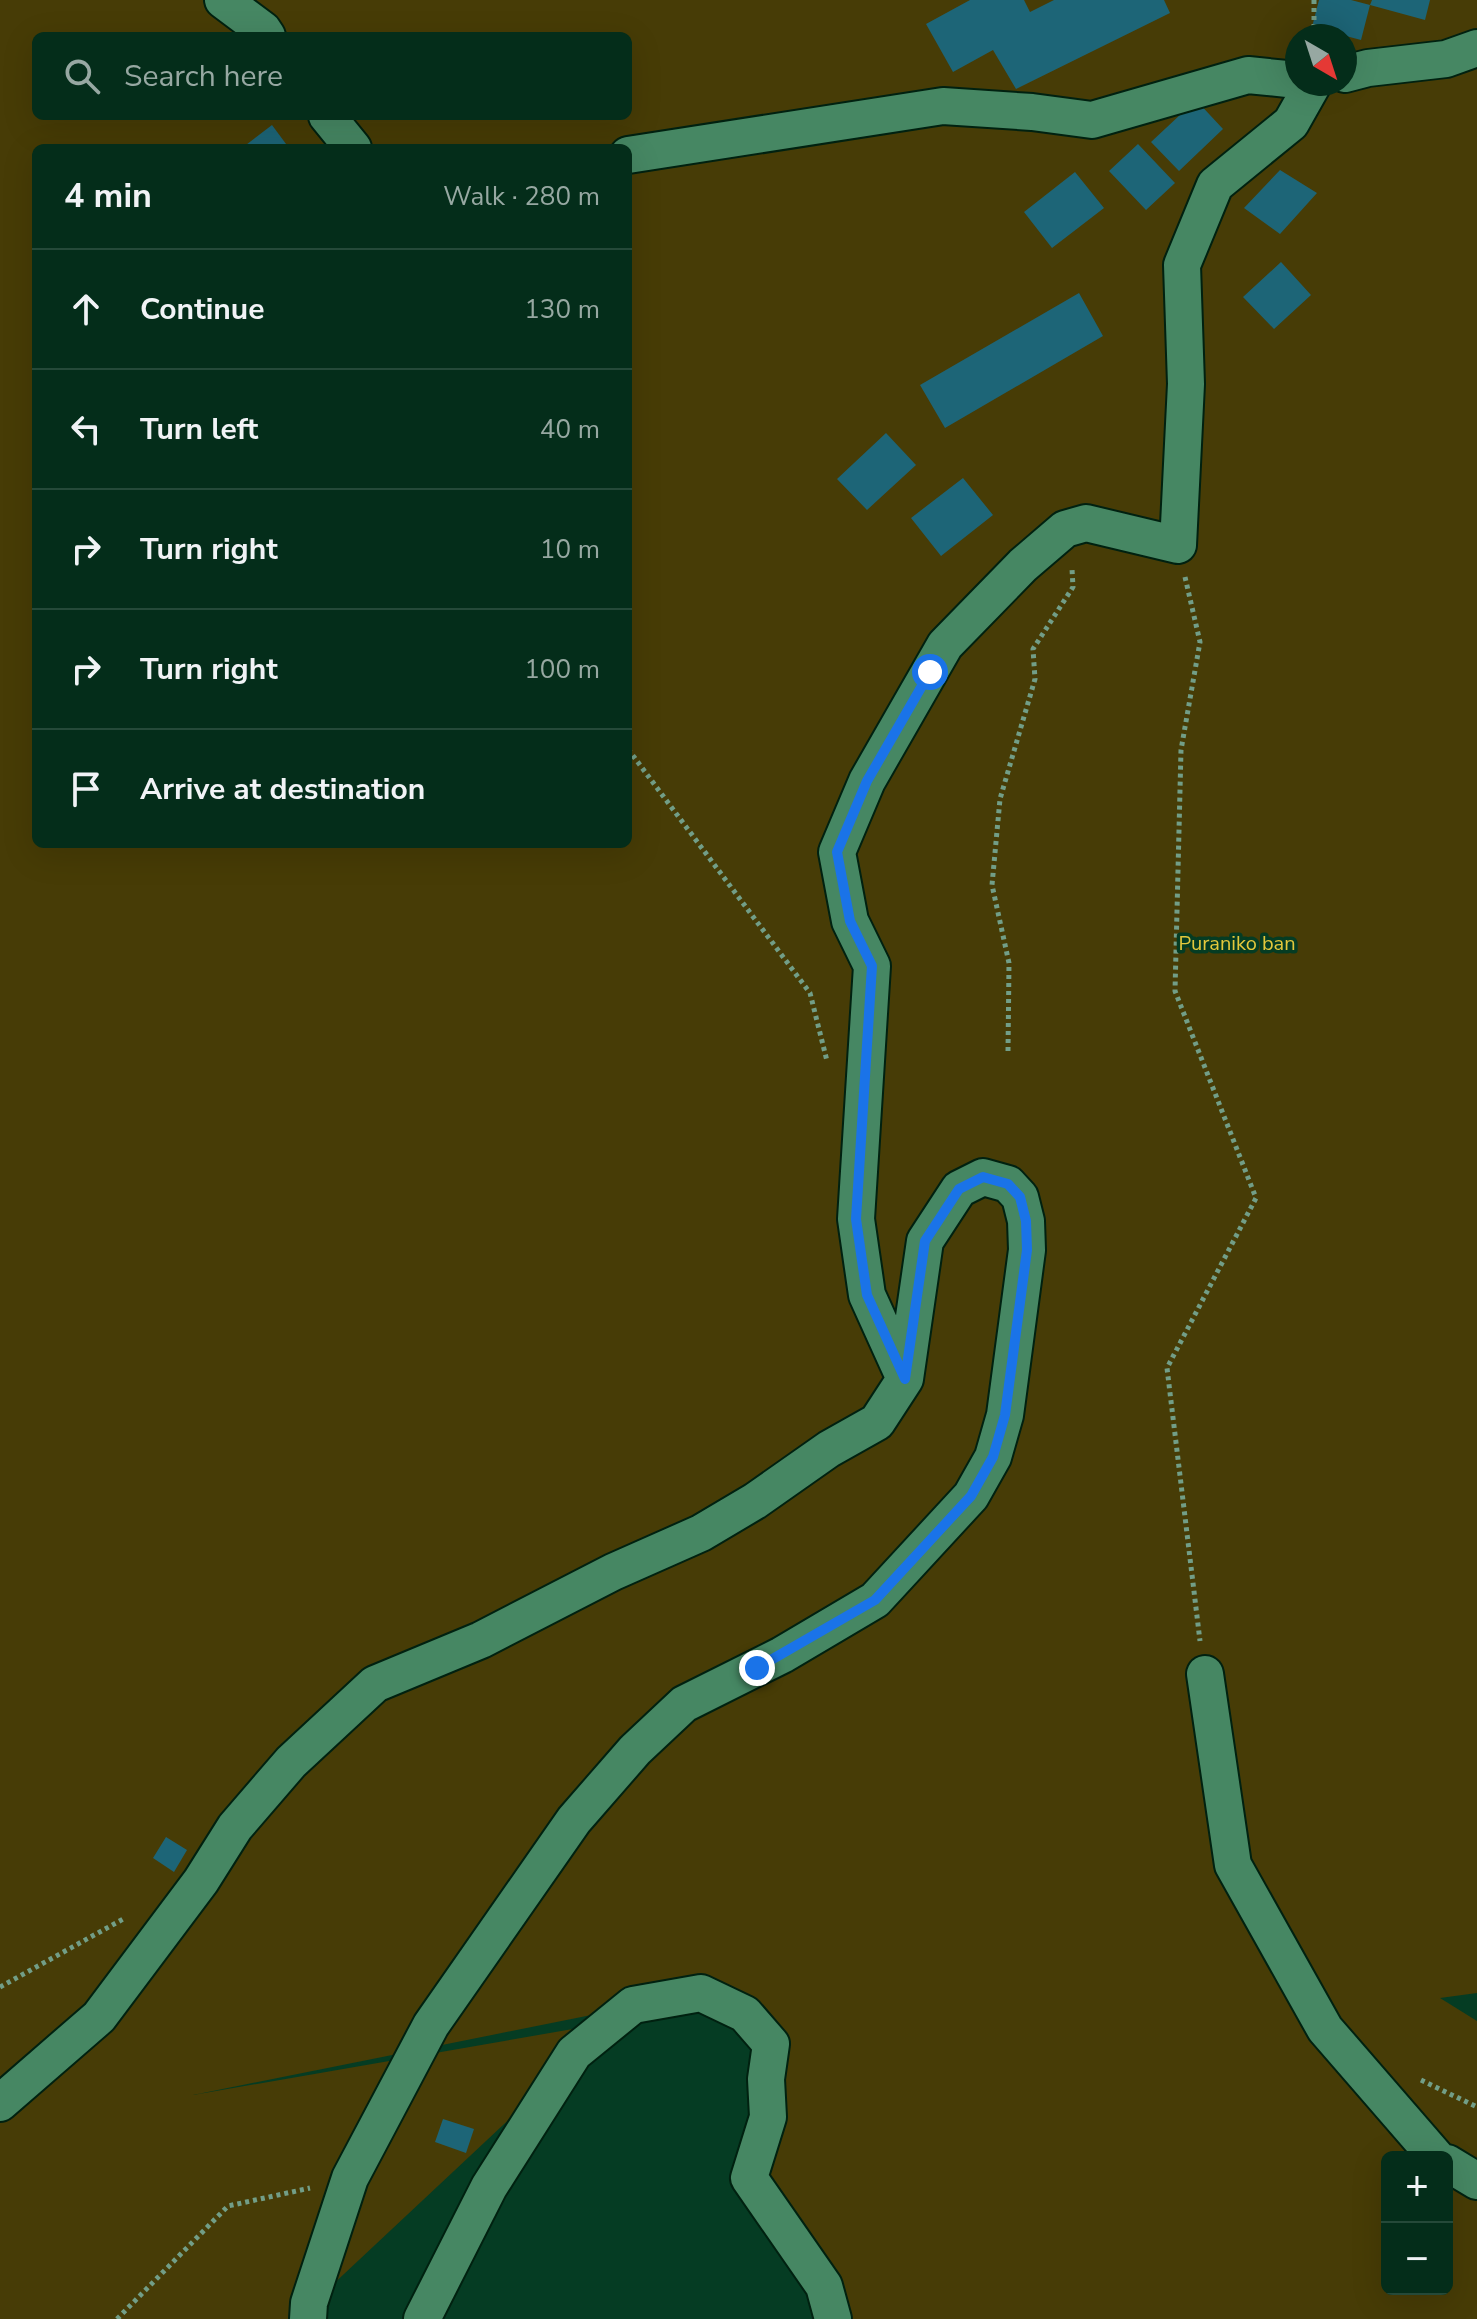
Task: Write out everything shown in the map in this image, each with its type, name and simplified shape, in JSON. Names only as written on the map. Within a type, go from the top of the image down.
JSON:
[{"type":"street","points":[[223,0],[264,32]]},
{"type":"street","points":[[1357,71],[1446,59],[1477,48]]},
{"type":"street","points":[[632,154],[943,106],[1092,120],[1248,75],[1285,79]]},
{"type":"street","points":[[905,1379],[867,1295],[856,1219],[872,966],[850,921],[837,852],[867,781],[945,645],[1023,565],[1065,529],[1086,523],[1178,545],[1186,384],[1182,265],[1215,185],[1291,123],[1306,96]]},
{"type":"street","points":[[330,120],[350,144]]},
{"type":"street","points":[[0,2103],[99,2017],[201,1881],[235,1827],[291,1762],[375,1684],[481,1640],[613,1572],[701,1533],[755,1501],[829,1449],[877,1422],[905,1379],[925,1241],[959,1189],[983,1177],[1008,1184],[1020,1197],[1026,1221],[1027,1250],[1005,1415],[993,1457],[971,1496],[875,1600],[782,1655],[684,1704],[635,1750],[574,1820],[431,2025],[350,2178],[309,2303],[308,2319]]},
{"type":"street","points":[[1205,1674],[1233,1865],[1325,2029],[1431,2151]]},
{"type":"street","points":[[422,2319],[489,2187],[574,2053],[633,2005],[701,1993],[745,2014],[771,2044],[766,2079],[768,2117],[749,2178],[824,2286],[833,2319]]},
{"type":"street","points":[[1453,2167],[1477,2181]]},
{"type":"path","points":[[1314,0],[1314,24]]},
{"type":"path","points":[[1008,1051],[1009,963],[992,885],[1000,799],[1035,679],[1033,649],[1073,587],[1065,529]]},
{"type":"path","points":[[1178,545],[1200,642],[1181,750],[1175,991],[1256,1198],[1167,1368],[1205,1674]]},
{"type":"path","points":[[632,754],[810,993],[829,1067]]},
{"type":"path","points":[[0,1987],[126,1917]]},
{"type":"path","points":[[117,2319],[228,2206],[350,2178]]},
{"type":"green space","name":"Puraniko ban","points":[[0,0],[1477,0],[1477,1993],[1440,1998],[1477,2021],[1477,2319],[832,2319],[749,2178],[771,2044],[701,1993],[193,2095],[613,2022],[296,2319],[0,2319]]},
{"type":"building","points":[[970,0],[1024,0],[1030,12],[1054,0],[1164,0],[1170,13],[1016,89],[993,50],[953,72],[926,24]]},
{"type":"building","points":[[1319,0],[1351,0],[1370,5],[1361,40],[1357,39],[1357,24],[1313,24]]},
{"type":"building","points":[[1372,0],[1430,0],[1425,20],[1370,5]]},
{"type":"building","points":[[1196,100],[1223,129],[1179,171],[1151,142]]},
{"type":"building","points":[[272,125],[286,144],[247,144]]},
{"type":"building","points":[[1138,144],[1175,183],[1146,210],[1109,171]]},
{"type":"building","points":[[1280,170],[1317,193],[1280,234],[1244,208]]},
{"type":"building","points":[[1075,172],[1104,208],[1052,248],[1024,212]]},
{"type":"building","points":[[1281,262],[1311,295],[1274,329],[1243,297]]},
{"type":"building","points":[[1079,293],[1103,336],[945,428],[920,385]]},
{"type":"building","points":[[886,433],[916,465],[867,510],[837,479]]},
{"type":"building","points":[[963,478],[993,515],[941,556],[911,518]]},
{"type":"building","points":[[166,1837],[187,1850],[174,1872],[153,1858]]},
{"type":"building","points":[[443,2119],[474,2129],[466,2153],[435,2142]]},
{"type":"route","points":[[757,1668],[875,1600],[971,1496],[993,1457],[1005,1415],[1027,1250],[1026,1221],[1020,1197],[1008,1184],[983,1177],[959,1189],[925,1241],[905,1379],[867,1295],[856,1219],[872,966],[850,921],[837,852],[867,781],[930,672]]}]
